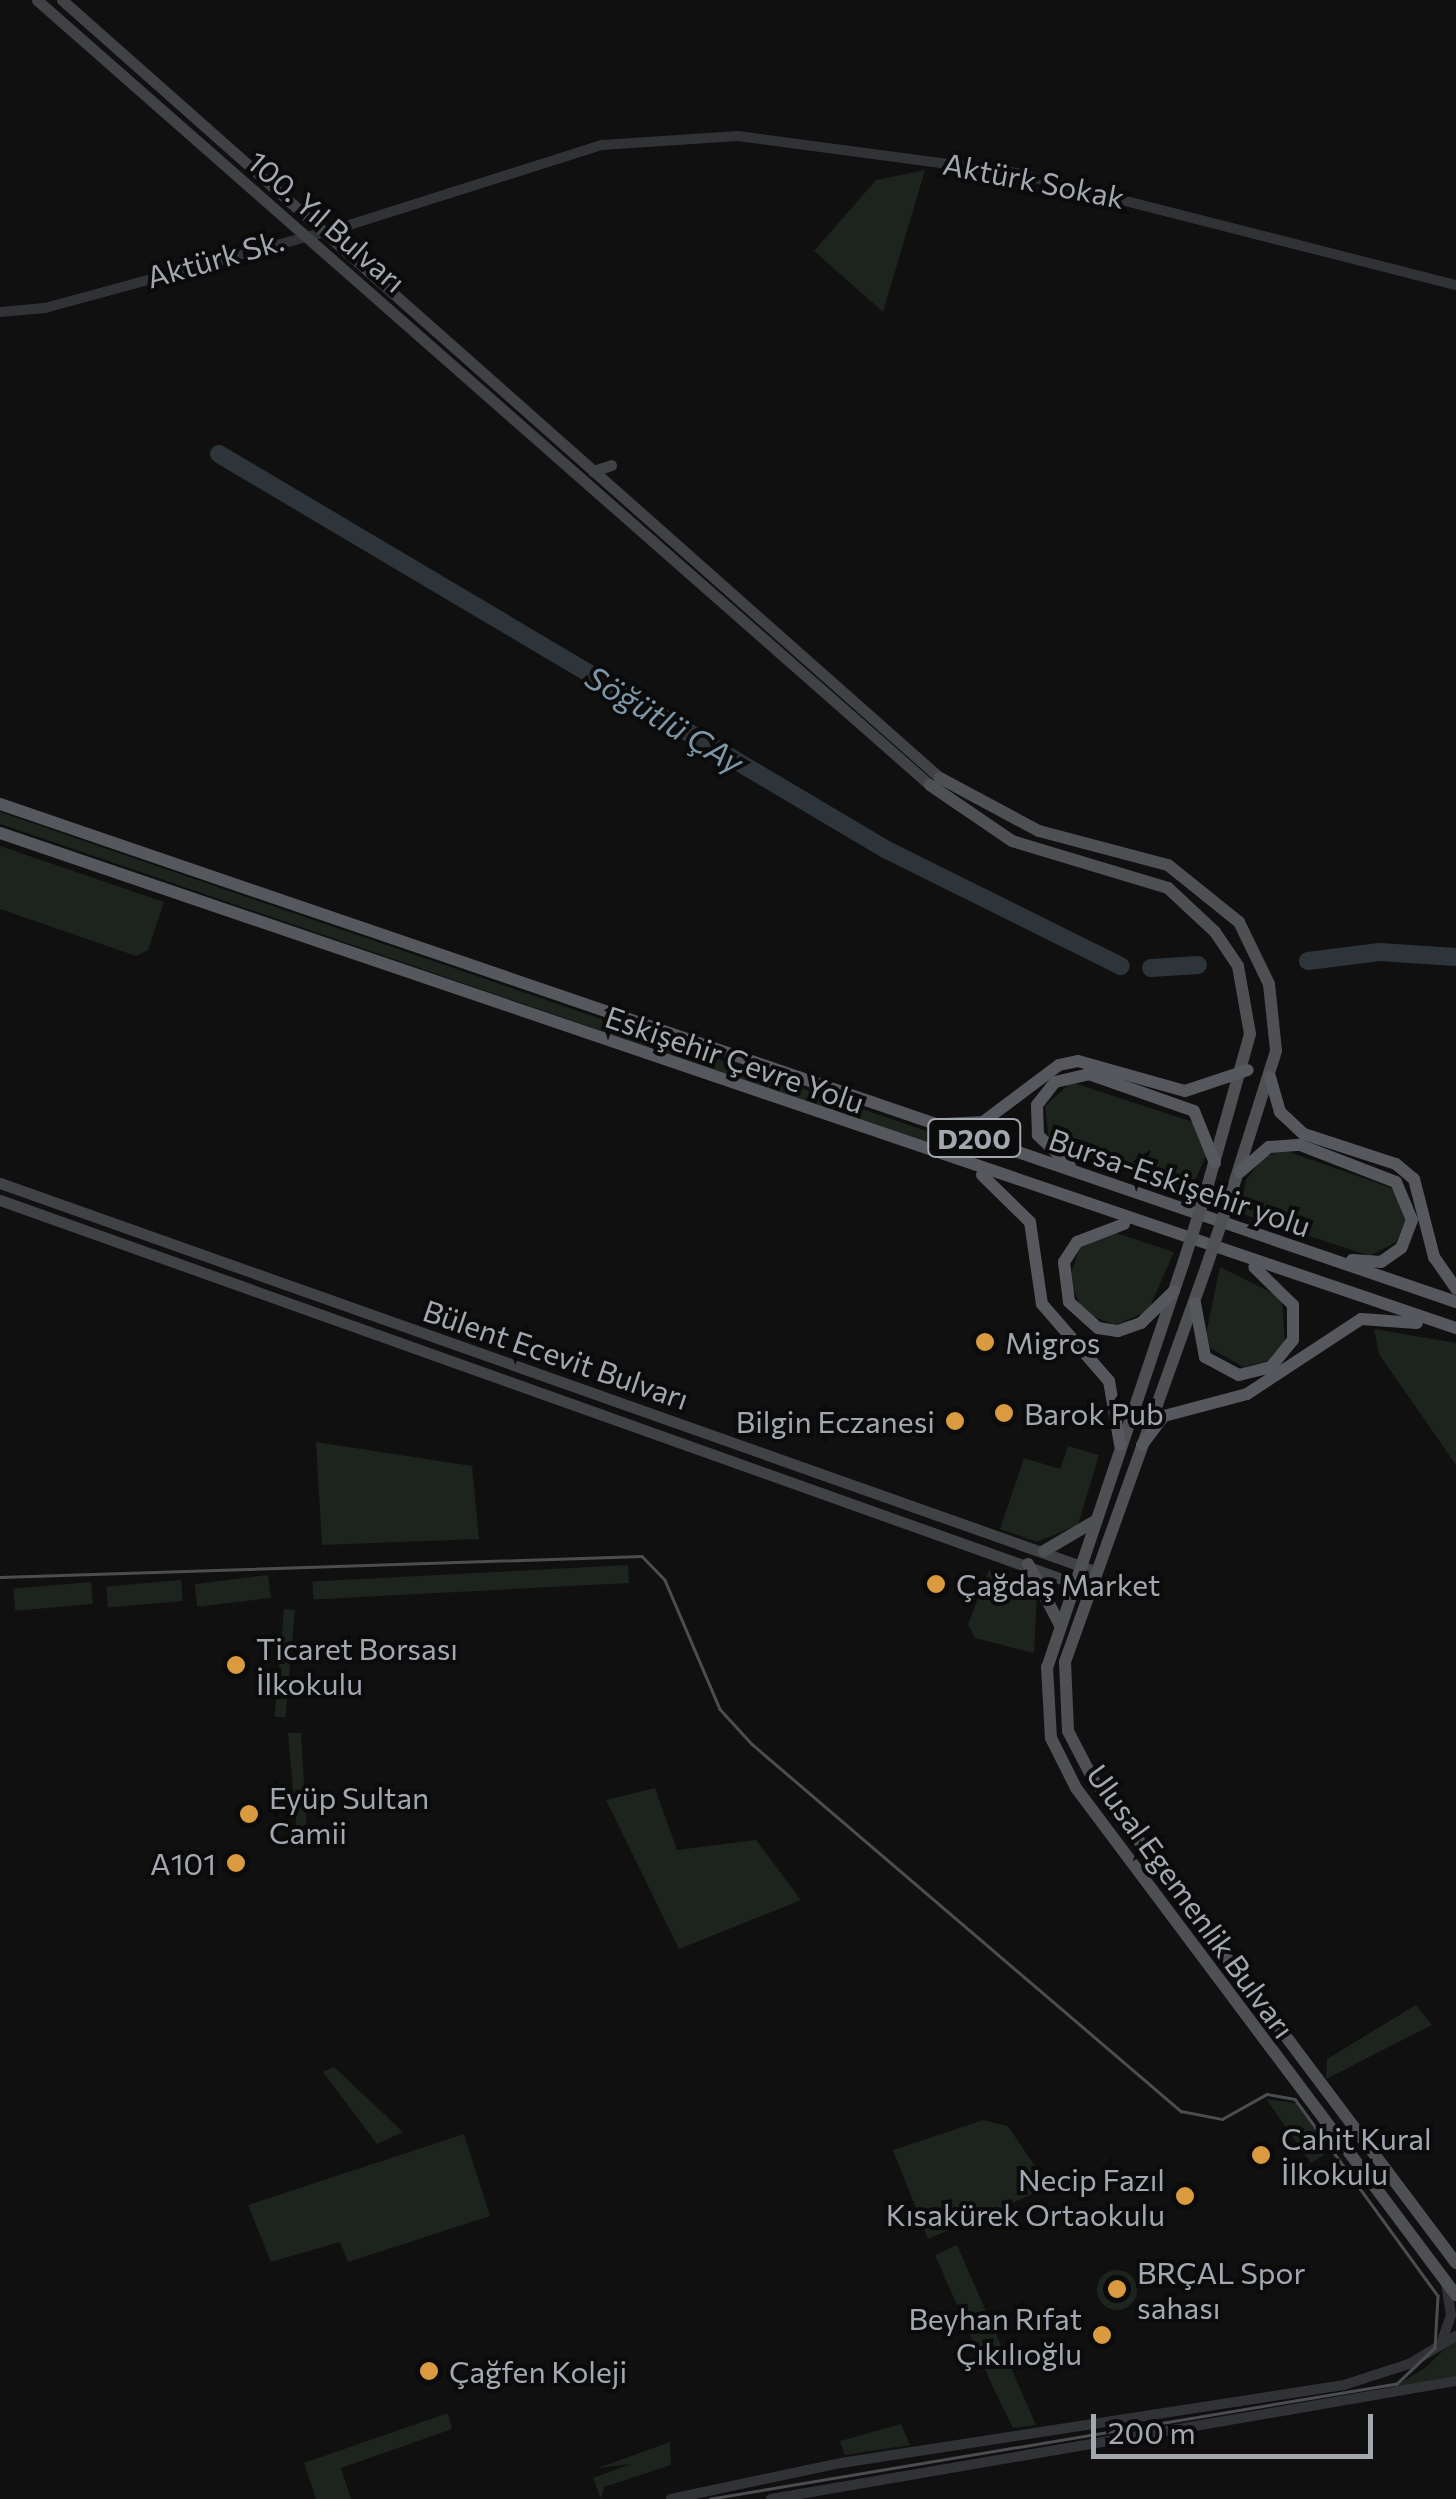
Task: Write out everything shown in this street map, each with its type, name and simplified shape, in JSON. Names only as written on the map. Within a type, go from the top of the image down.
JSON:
[{"type":"highway","name":"Bursa-Eskişehir yolu","points":[[0,804],[1456,1302]]},
{"type":"highway","name":"Eskişehir Çevre Yolu","points":[[0,832],[1134,1224],[1456,1330]]},
{"type":"highway","points":[[937,1125],[982,1122],[1059,1064],[1078,1061],[1185,1091],[1248,1070]]},
{"type":"highway","points":[[1089,1178],[1044,1145],[1035,1125],[1041,1096],[1073,1075],[1194,1112],[1215,1163]]},
{"type":"highway","points":[[1270,1077],[1280,1112],[1304,1134],[1396,1164],[1414,1180],[1434,1258],[1456,1289]]},
{"type":"highway","points":[[1240,1172],[1270,1147],[1300,1145],[1396,1182],[1412,1220],[1401,1248],[1381,1262],[1326,1257]]},
{"type":"highway","points":[[963,1164],[1004,1189],[1030,1222],[1042,1304],[1109,1381],[1120,1445]]},
{"type":"highway","points":[[1134,1224],[1076,1242],[1064,1262],[1069,1302],[1098,1328],[1118,1331],[1142,1323],[1174,1290]]},
{"type":"highway","points":[[1195,1303],[1197,1342],[1220,1368],[1249,1375],[1280,1361],[1293,1340],[1293,1306],[1244,1260]]},
{"type":"highway","points":[[1142,1445],[1164,1416],[1247,1394],[1360,1319],[1456,1330]]},
{"type":"main road","name":"100. Yıl Bulvarı","points":[[37,0],[935,782]]},
{"type":"main road","name":"100. Yıl Bulvarı","points":[[62,0],[320,229],[588,476]]},
{"type":"main road","points":[[588,476],[597,456]]},
{"type":"main road","points":[[588,476],[611,465]]},
{"type":"main road","name":"Ulusal Egemenlik Bulvarı","points":[[935,782],[980,826],[1140,876],[1196,910],[1238,966],[1249,999],[1248,1070],[1060,1625],[1046,1716],[1076,1788],[1451,2290]]},
{"type":"main road","name":"Ulusal Egemenlik Bulvarı","points":[[935,782],[1003,817],[1168,865],[1205,888],[1239,922],[1269,984],[1270,1077],[1195,1303],[1096,1571],[1061,1697],[1079,1757],[1456,2264]]},
{"type":"main road","name":"Bülent Ecevit Bulvarı","points":[[0,1182],[1096,1571]]},
{"type":"main road","name":"Bülent Ecevit Bulvarı","points":[[0,1200],[1090,1589]]},
{"type":"main road","points":[[1044,1551],[1095,1521]]},
{"type":"main road","points":[[1028,1564],[1060,1625]]},
{"type":"street","name":"Aktürk Sokak","points":[[602,145],[738,136],[1016,173],[1456,285]]},
{"type":"street","name":"Aktürk Sk.","points":[[0,312],[45,308],[602,145]]},
{"type":"street","points":[[1440,2344],[1451,2316],[1451,2290]]},
{"type":"street","points":[[671,2499],[840,2463],[1344,2385],[1409,2364],[1456,2336]]},
{"type":"street","points":[[771,2499],[1456,2381]]},
{"type":"shaded area","points":[[925,170],[883,312],[814,251],[876,180]]},
{"type":"shaded area","points":[[0,812],[956,1141],[952,1152],[0,824]]},
{"type":"shaded area","points":[[0,846],[164,902],[148,950],[136,956],[0,909]]},
{"type":"shaded area","points":[[1071,1082],[1193,1122],[1207,1154],[1188,1195],[1049,1142],[1045,1106]]},
{"type":"shaded area","points":[[1284,1150],[1394,1189],[1407,1218],[1396,1242],[1370,1256],[1239,1213],[1246,1180],[1263,1157]]},
{"type":"shaded area","points":[[1116,1233],[1174,1252],[1148,1311],[1115,1325],[1084,1313],[1069,1280],[1080,1246]]},
{"type":"shaded area","points":[[1220,1267],[1282,1298],[1285,1344],[1269,1361],[1243,1367],[1204,1344]]},
{"type":"shaded area","points":[[1374,1329],[1456,1343],[1456,1465],[1379,1354]]},
{"type":"shaded area","points":[[316,1442],[472,1466],[479,1539],[322,1545]]},
{"type":"shaded area","points":[[1068,1446],[1099,1455],[1078,1525],[1037,1542],[1000,1529],[1024,1458],[1060,1469]]},
{"type":"shaded area","points":[[628,1565],[629,1583],[313,1600],[312,1582]]},
{"type":"shaded area","points":[[989,1570],[1037,1592],[1034,1653],[975,1638],[968,1624]]},
{"type":"shaded area","points":[[268,1575],[271,1598],[197,1607],[195,1584]]},
{"type":"shaded area","points":[[181,1580],[183,1601],[108,1607],[106,1587]]},
{"type":"shaded area","points":[[91,1582],[93,1604],[15,1611],[13,1589]]},
{"type":"shaded area","points":[[284,1609],[295,1610],[286,1718],[275,1717]]},
{"type":"shaded area","points":[[288,1733],[301,1733],[307,1834],[297,1835]]},
{"type":"shaded area","points":[[655,1788],[677,1850],[756,1840],[801,1900],[679,1949],[606,1800]]},
{"type":"shaded area","points":[[1416,2005],[1432,2025],[1326,2079],[1327,2059]]},
{"type":"shaded area","points":[[334,2067],[403,2132],[377,2144],[323,2072]]},
{"type":"shaded area","points":[[1266,2099],[1296,2103],[1332,2150],[1311,2163]]},
{"type":"shaded area","points":[[983,2120],[1008,2126],[1049,2187],[928,2239],[893,2150]]},
{"type":"shaded area","points":[[464,2134],[490,2216],[348,2262],[340,2242],[271,2262],[248,2205]]},
{"type":"shaded area","points":[[957,2245],[1036,2425],[1013,2428],[992,2385],[935,2255]]},
{"type":"shaded area","name":"BRÇAL Spor sahası","points":[[1117,2270],[1131,2276],[1137,2290],[1131,2304],[1117,2310],[1103,2304],[1097,2290],[1103,2276]]},
{"type":"shaded area","points":[[1456,2338],[1456,2377],[1388,2390],[1425,2368]]},
{"type":"shaded area","points":[[448,2413],[452,2429],[341,2468],[351,2499],[316,2499],[304,2463]]},
{"type":"shaded area","points":[[901,2424],[910,2445],[845,2455],[840,2441]]},
{"type":"shaded area","points":[[670,2442],[671,2465],[604,2487],[601,2499],[593,2478],[631,2464],[598,2468]]},
{"type":"waterway","name":"Söğütlü ÇAy","points":[[219,454],[885,849],[1121,966]]},
{"type":"waterway","points":[[1308,961],[1379,952],[1456,957]]},
{"type":"waterway","name":"Söğütlü ÇAy","points":[[1151,968],[1198,965]]},
{"type":"tram line","points":[[0,1577],[642,1556],[665,1580],[720,1709],[752,1744],[1181,2111],[1222,2119],[1267,2094],[1295,2099],[1438,2296],[1435,2348],[1397,2384],[711,2499]]},
{"type":"place","name":"Migros","points":[[985,1342]]},
{"type":"place","name":"Barok Pub","points":[[1004,1413]]},
{"type":"place","name":"Bilgin Eczanesi","points":[[955,1421]]},
{"type":"place","name":"Çağdaş Market","points":[[936,1584]]},
{"type":"place","name":"Ticaret Borsası İlkokulu","points":[[236,1665]]},
{"type":"place","name":"Eyüp Sultan Camii","points":[[249,1814]]},
{"type":"place","name":"A101","points":[[236,1863]]},
{"type":"place","name":"Cahit Kural İlkokulu","points":[[1261,2155]]},
{"type":"place","name":"Necip Fazıl Kısakürek Ortaokulu","points":[[1185,2196]]},
{"type":"place","name":"BRÇAL Spor sahası","points":[[1117,2289]]},
{"type":"place","name":"Beyhan Rıfat Çıkılıoğlu","points":[[1102,2335]]},
{"type":"place","name":"Çağfen Koleji","points":[[429,2371]]}]
